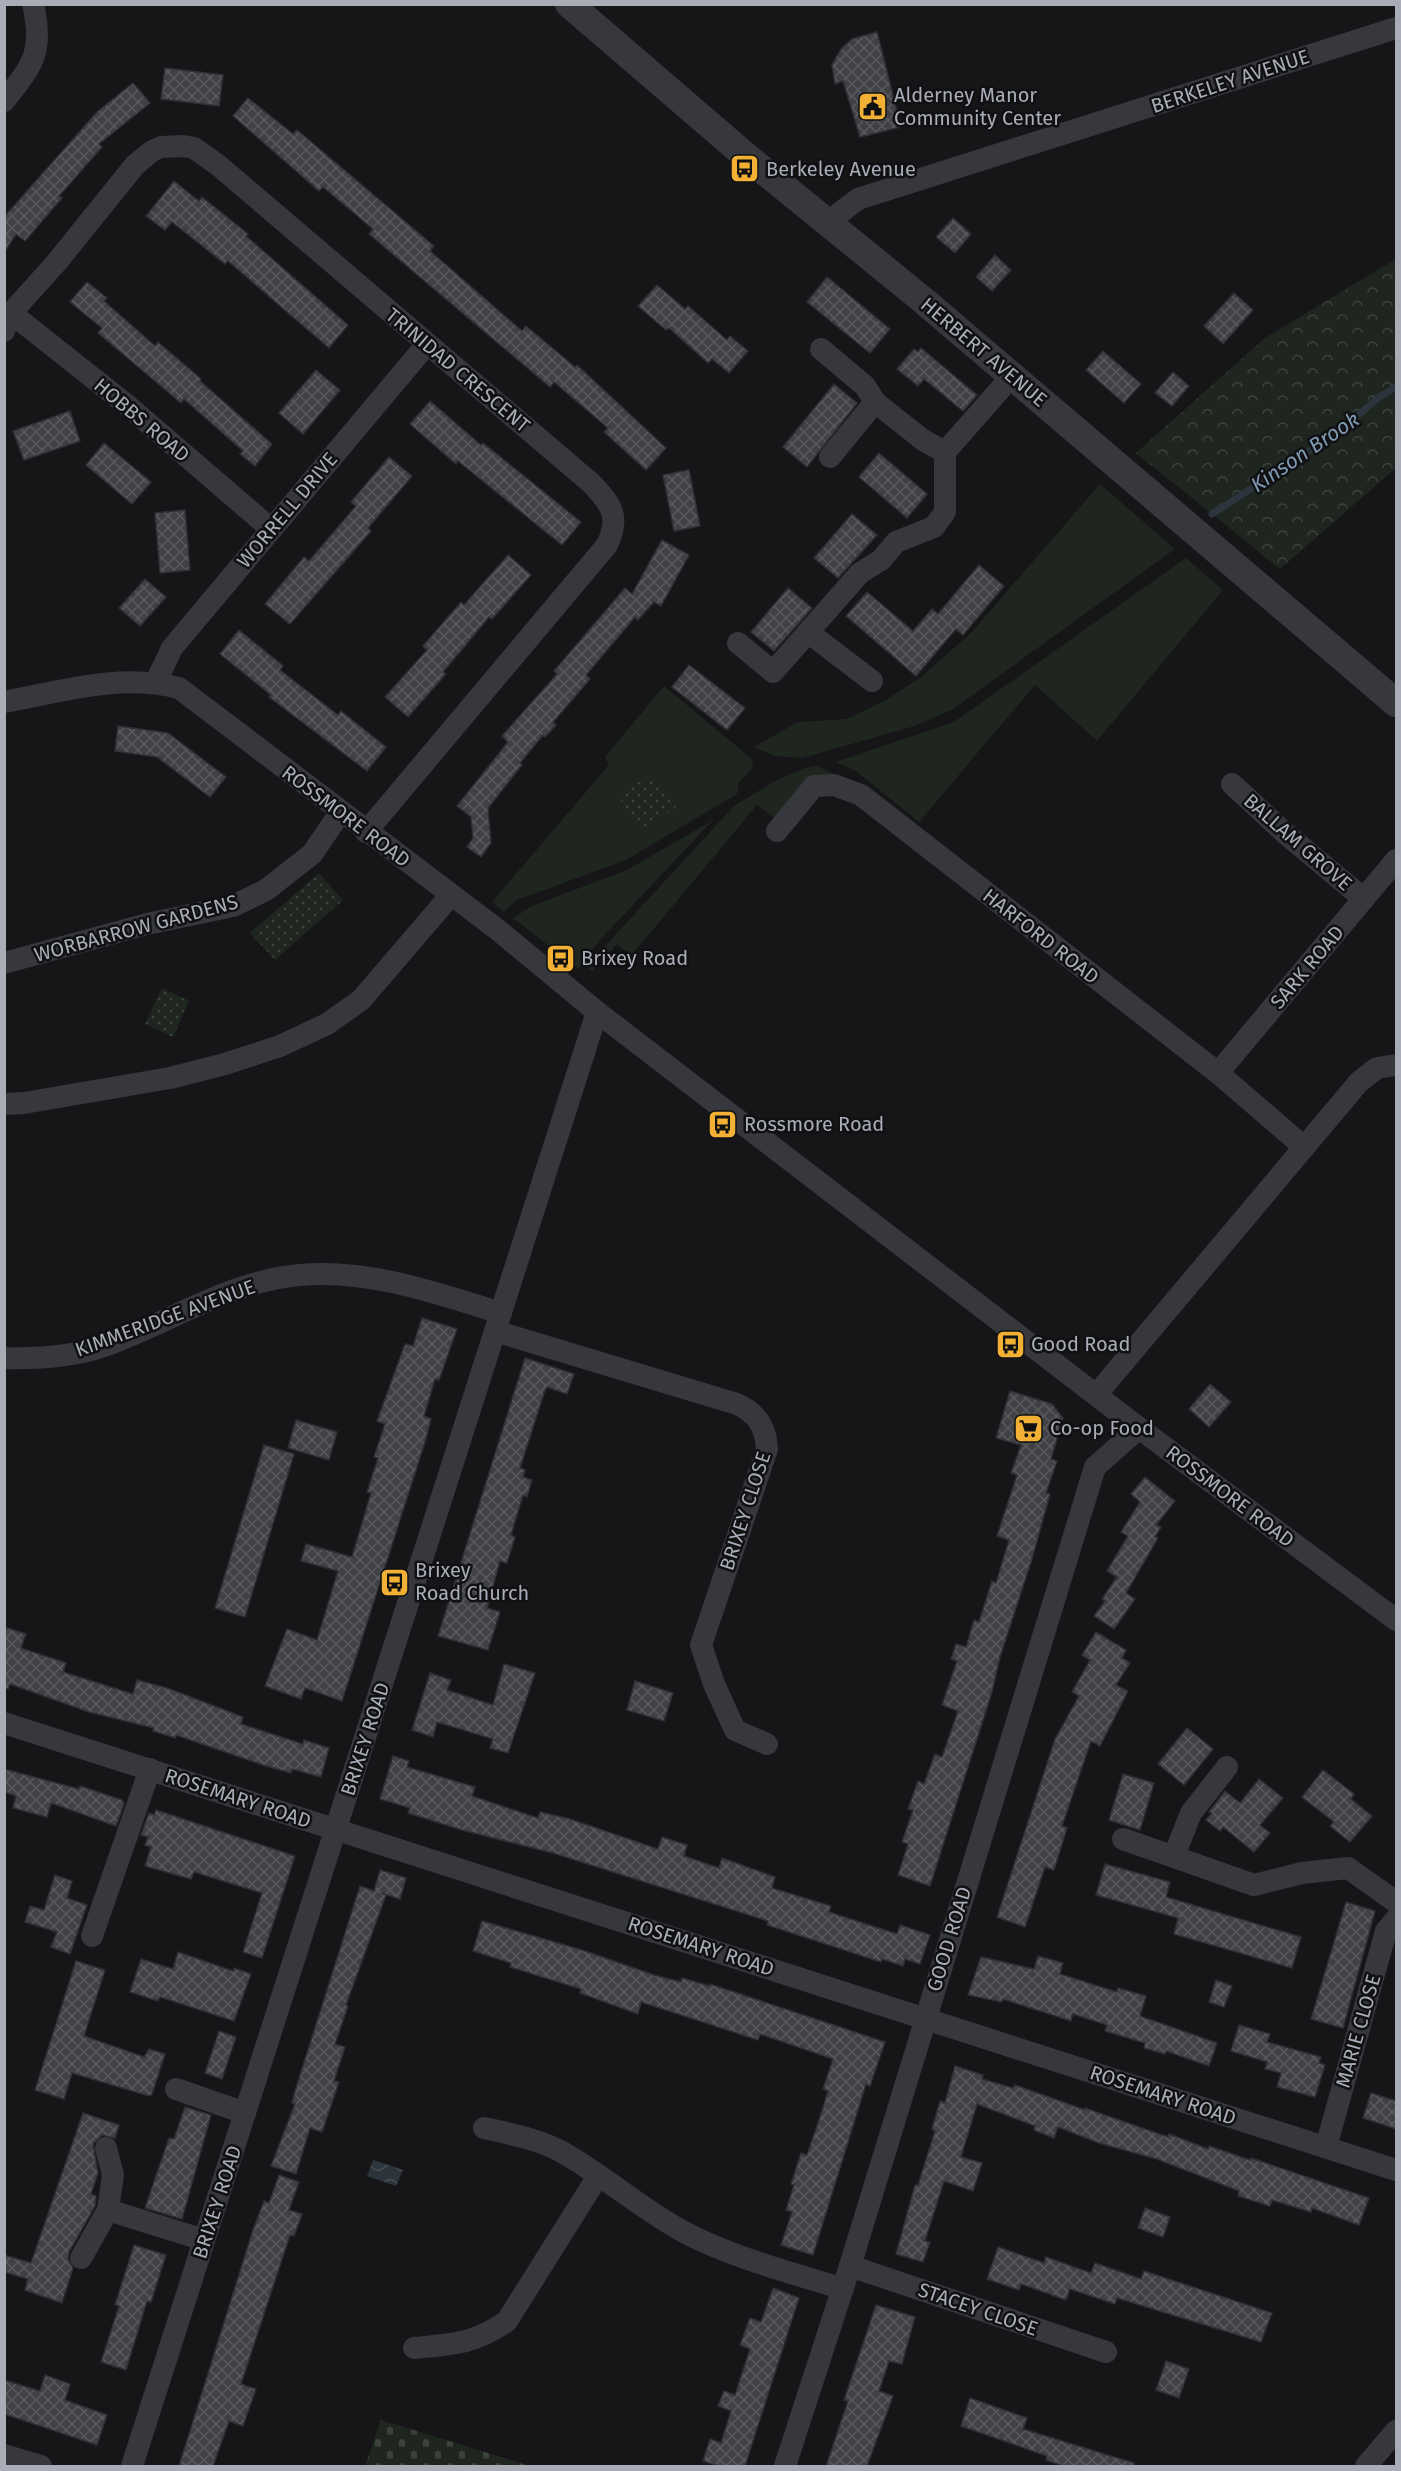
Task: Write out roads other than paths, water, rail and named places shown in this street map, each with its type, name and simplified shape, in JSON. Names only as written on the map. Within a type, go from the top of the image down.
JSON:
[{"type":"street","points":[[4,101],[33,65],[38,46],[33,4]]},
{"type":"street","name":"HERBERT AVENUE","points":[[569,4],[747,157],[1012,376],[1396,704]]},
{"type":"street","name":"BERKELEY AVENUE","points":[[828,222],[858,199],[1396,28]]},
{"type":"street","name":"TRINIDAD CRESCENT","points":[[8,322],[135,165],[161,147],[194,148],[218,165],[591,483],[609,501],[615,524],[607,545],[594,563],[366,832]]},
{"type":"street","name":"HOBBS ROAD","points":[[8,322],[127,405],[271,529]]},
{"type":"street","name":"WORRELL DRIVE","points":[[156,682],[171,648],[427,344]]},
{"type":"street","points":[[821,349],[865,386],[875,402],[923,440],[945,452]]},
{"type":"street","points":[[738,643],[773,672],[860,573],[882,560],[896,542],[934,527],[945,512],[945,452],[1012,376]]},
{"type":"street","points":[[830,457],[875,402]]},
{"type":"street","points":[[808,632],[872,681]]},
{"type":"street","name":"ROSSMORE ROAD","points":[[4,702],[113,682],[156,682],[179,688],[340,813],[451,895],[597,1012],[1139,1428],[1396,1620]]},
{"type":"street","name":"BALLAM GROVE","points":[[1232,784],[1286,834],[1364,899]]},
{"type":"street","name":"HARFORD ROAD","points":[[777,831],[814,786],[834,786],[861,795],[1218,1073],[1304,1147]]},
{"type":"street","name":"WORBARROW GARDENS","points":[[4,963],[147,924],[233,906],[266,890],[312,854],[340,813]]},
{"type":"street","name":"SARK ROAD","points":[[1218,1073],[1396,860]]},
{"type":"street","points":[[4,1104],[24,1103],[170,1078],[280,1046],[327,1024],[361,999],[451,895]]},
{"type":"street","name":"BRIXEY ROAD","points":[[132,2466],[597,1012]]},
{"type":"street","points":[[1096,1395],[1368,1072],[1386,1065],[1396,1065]]},
{"type":"street","name":"KIMMERIDGE AVENUE","points":[[4,1358],[71,1354],[101,1347],[176,1313],[235,1290],[300,1275],[380,1279],[411,1285],[498,1322]]},
{"type":"street","name":"BRIXEY CLOSE","points":[[498,1322],[737,1404],[757,1417],[763,1426],[767,1449],[701,1645],[714,1684],[735,1730],[767,1744]]},
{"type":"street","name":"GOOD ROAD","points":[[785,2466],[843,2289],[1095,1467],[1139,1428]]},
{"type":"street","name":"ROSEMARY ROAD","points":[[4,1723],[1396,2170]]},
{"type":"street","points":[[1174,1856],[1191,1813],[1227,1767]]},
{"type":"street","points":[[92,1936],[150,1769]]},
{"type":"street","points":[[1123,1839],[1254,1885],[1302,1873],[1348,1868],[1396,1902]]},
{"type":"street","name":"MARIE CLOSE","points":[[1326,2147],[1386,1931],[1396,1919]]},
{"type":"street","points":[[176,2089],[245,2113]]},
{"type":"street","points":[[484,2128],[530,2138],[562,2152],[649,2212],[686,2233],[723,2249],[843,2289]]},
{"type":"street","points":[[81,2258],[108,2211],[113,2175],[106,2148]]},
{"type":"street","points":[[414,2348],[456,2344],[486,2336],[507,2321],[598,2176]]},
{"type":"street","points":[[108,2211],[204,2240]]},
{"type":"street","name":"STACEY CLOSE","points":[[850,2266],[1106,2352]]},
{"type":"street","points":[[1366,2466],[1396,2431]]},
{"type":"street","points":[[4,2455],[40,2466]]},
{"type":"water","points":[[373,2160],[403,2170],[396,2186],[367,2176]]},
{"type":"waterway","name":"Kinson Brook","points":[[1212,514],[1343,429],[1379,397],[1396,387]]},
{"type":"place","name":"Alderney Manor Community Center","points":[[873,106]]},
{"type":"place","name":"Berkeley Avenue","points":[[745,169]]},
{"type":"place","name":"Brixey Road","points":[[560,958]]},
{"type":"place","name":"Rossmore Road","points":[[723,1124]]},
{"type":"place","name":"Good Road","points":[[1010,1344]]},
{"type":"place","name":"Co-op Food","points":[[1029,1428]]},
{"type":"place","name":"Brixey Road Church","points":[[394,1582]]}]
